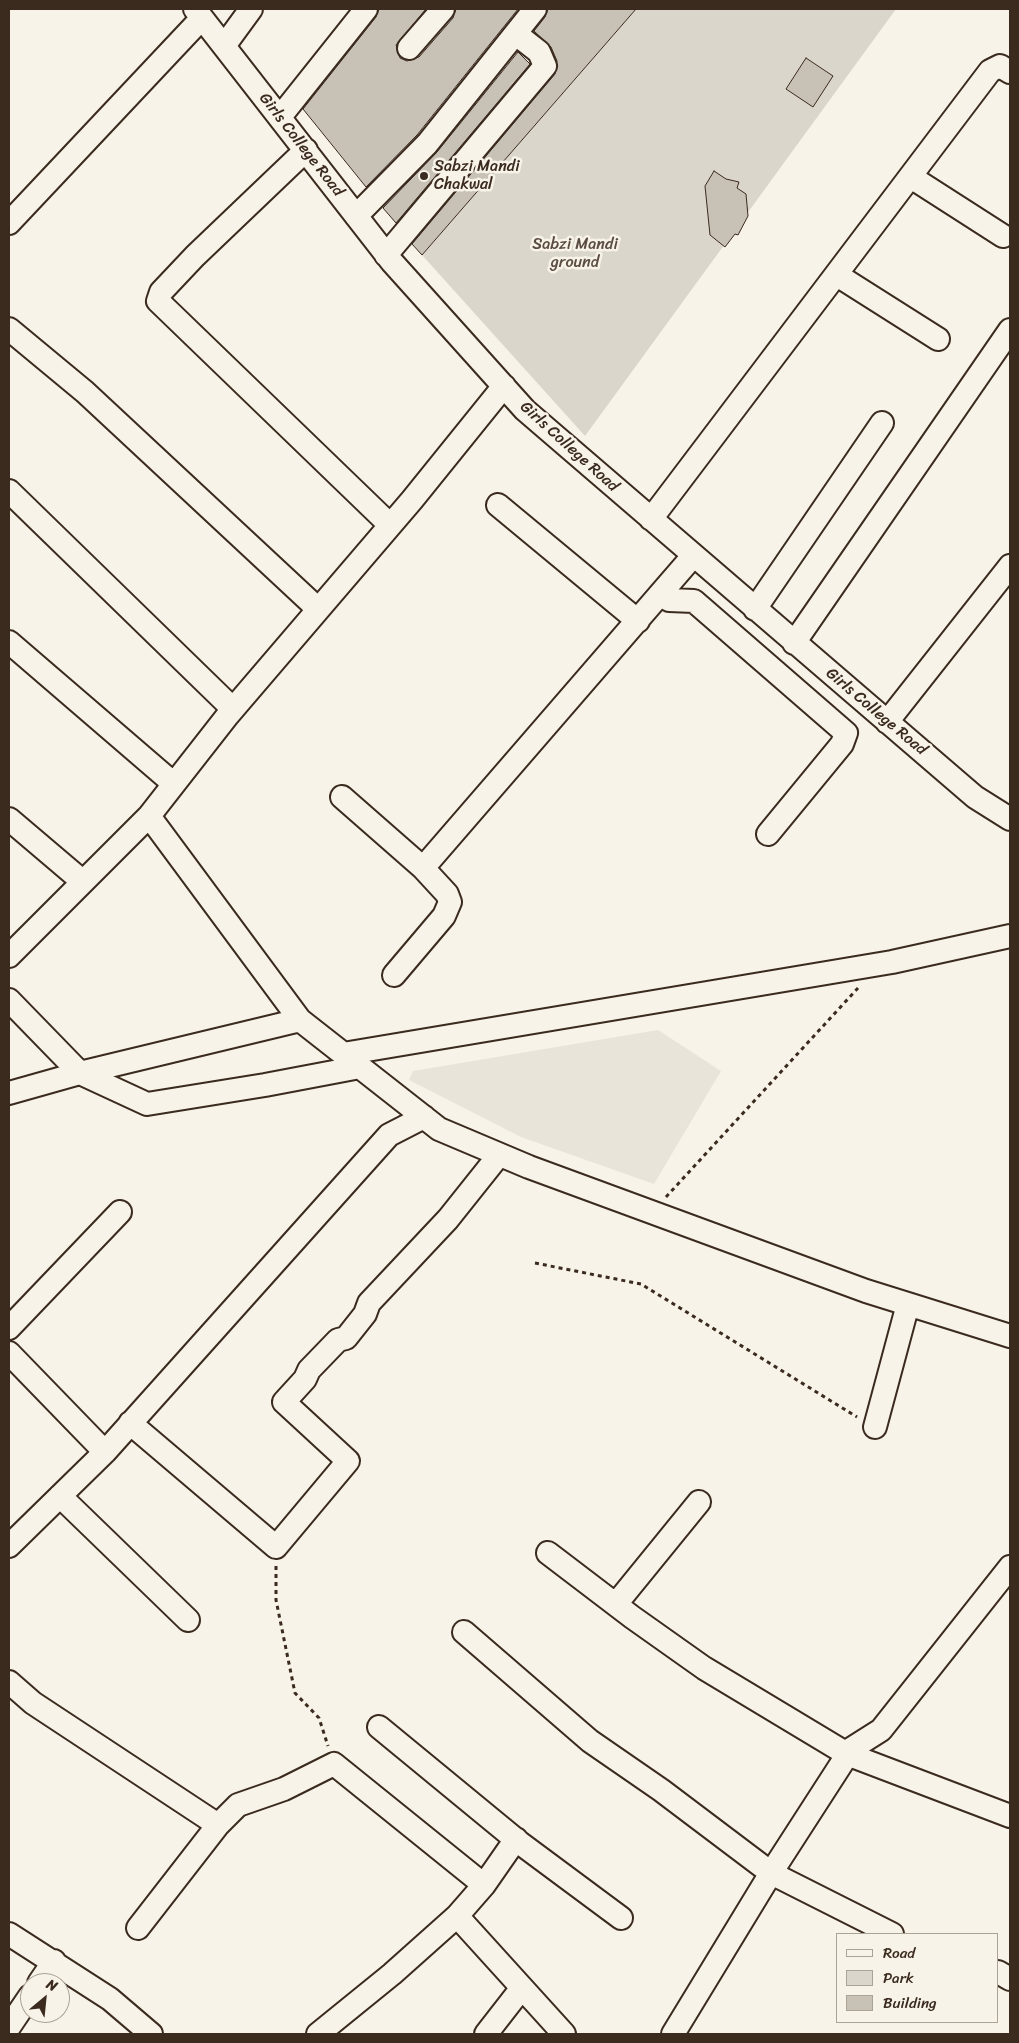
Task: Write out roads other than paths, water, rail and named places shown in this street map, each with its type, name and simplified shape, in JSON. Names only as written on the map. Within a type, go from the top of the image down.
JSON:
[{"type":"street","points":[[224,46],[252,9]]},
{"type":"street","points":[[280,117],[366,9]]},
{"type":"street","points":[[409,48],[443,9]]},
{"type":"street","points":[[356,216],[427,144],[535,9]]},
{"type":"street","points":[[9,223],[199,13]]},
{"type":"street","name":"Girls College Road","points":[[199,13],[386,255],[525,410],[974,797],[1010,820]]},
{"type":"street","points":[[386,255],[545,66],[539,52],[516,34]]},
{"type":"street","points":[[650,519],[990,71],[1000,66],[1010,72]]},
{"type":"street","points":[[306,150],[196,256],[161,292],[158,300],[390,525]]},
{"type":"street","points":[[911,177],[1003,236]]},
{"type":"street","points":[[837,275],[938,339]]},
{"type":"street","points":[[9,329],[84,392],[318,609]]},
{"type":"street","points":[[794,643],[1010,330]]},
{"type":"street","points":[[9,956],[149,816],[233,708],[390,525],[504,386]]},
{"type":"street","points":[[755,609],[882,423]]},
{"type":"street","points":[[9,490],[233,708]]},
{"type":"street","points":[[498,505],[638,622]]},
{"type":"street","points":[[423,868],[638,622],[693,556]]},
{"type":"street","points":[[887,722],[1010,566]]},
{"type":"street","points":[[661,595],[669,600],[694,601],[846,733],[842,744],[768,834]]},
{"type":"street","points":[[9,642],[174,784]]},
{"type":"street","points":[[342,797],[423,868],[447,894],[450,902],[444,916],[394,975]]},
{"type":"street","points":[[149,816],[300,1020],[438,1130],[499,1155],[652,1212],[908,1304],[1010,1336]]},
{"type":"street","points":[[9,819],[82,881]]},
{"type":"street","points":[[9,1000],[80,1073],[147,1104],[265,1085],[351,1060],[880,964],[1010,936]]},
{"type":"street","points":[[9,1093],[80,1073],[300,1020]]},
{"type":"street","points":[[9,1546],[105,1452],[389,1135],[424,1117]]},
{"type":"street","points":[[130,1423],[276,1548],[348,1461],[284,1402],[338,1340],[346,1338],[365,1314],[369,1303],[448,1219],[499,1155]]},
{"type":"street","points":[[9,1328],[120,1212]]},
{"type":"street","points":[[875,1428],[908,1304]]},
{"type":"street","points":[[9,1353],[105,1452]]},
{"type":"street","points":[[60,1496],[188,1620]]},
{"type":"street","points":[[616,1604],[699,1502]]},
{"type":"street","points":[[548,1553],[704,1668],[847,1754],[1010,1816]]},
{"type":"street","points":[[673,2034],[771,1873],[847,1754],[851,1749],[881,1730],[1010,1567]]},
{"type":"street","points":[[464,1632],[590,1741],[662,1790],[771,1873],[890,1933]]},
{"type":"street","points":[[9,1682],[32,1703],[218,1825]]},
{"type":"street","points":[[379,1727],[516,1840],[620,1918]]},
{"type":"street","points":[[138,1928],[218,1825],[238,1805],[284,1789],[334,1764],[484,1885]]},
{"type":"street","points":[[318,2034],[392,1974],[457,1916],[484,1885],[516,1840]]},
{"type":"street","points":[[457,1916],[564,2034]]},
{"type":"street","points":[[9,1934],[54,1961],[110,1999],[150,2034]]},
{"type":"street","points":[[46,1973],[54,1961]]},
{"type":"street","points":[[999,1973],[1010,1979]]},
{"type":"street","points":[[486,2034],[522,1989]]},
{"type":"street","points":[[9,2027],[20,2011]]},
{"type":"place","name":"Sabzi Mandi Chakwal","points":[[424,176]]},
{"type":"park label","name":"Sabzi Mandi ground","points":[[575,254]]}]
